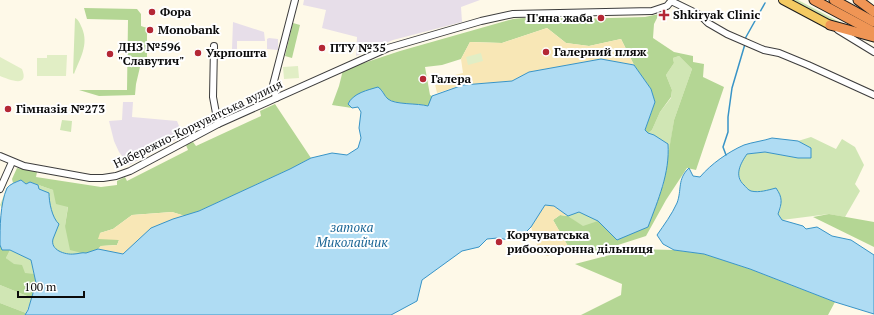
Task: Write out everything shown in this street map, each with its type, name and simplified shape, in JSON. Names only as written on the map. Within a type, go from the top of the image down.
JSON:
[{"type":"highway","points":[[814,0],[874,32]]},
{"type":"highway","points":[[834,0],[874,22]]},
{"type":"highway","points":[[858,0],[874,12]]},
{"type":"highway","points":[[830,25],[874,37]]},
{"type":"main road","points":[[783,0],[830,25]]},
{"type":"street","points":[[276,98],[273,85],[295,0]]},
{"type":"street","name":"Набережно-Корчуватська вулиця","points":[[0,156],[24,166],[90,178],[116,176],[130,171],[218,124],[388,48],[481,21],[513,14],[652,11],[667,6],[671,1],[700,15],[708,23],[727,34],[764,50],[779,53],[801,62],[874,95]]},
{"type":"street","points":[[830,25],[874,52]]},
{"type":"street","points":[[214,46],[213,97],[218,124]]},
{"type":"street","points":[[0,189],[12,162]]},
{"type":"shaded area","points":[[304,0],[480,0],[461,7],[462,22],[393,40],[356,56],[357,37],[322,28],[326,10],[303,5]]},
{"type":"shaded area","points":[[233,22],[264,32],[265,41],[237,41],[237,49],[232,49]]},
{"type":"shaded area","points":[[267,39],[278,39],[278,50],[267,49]]},
{"type":"shaded area","points":[[123,102],[133,102],[132,117],[177,121],[183,136],[129,165],[119,152],[114,141],[109,121],[122,120]]},
{"type":"green space","points":[[789,0],[798,0],[853,29],[835,24]]},
{"type":"green space","points":[[84,8],[137,9],[141,14],[141,26],[147,28],[147,64],[140,67],[135,95],[99,96],[79,90],[127,90],[128,20],[87,19]]},
{"type":"green space","points":[[659,14],[654,24],[653,38],[674,52],[693,56],[693,62],[704,64],[703,77],[724,87],[696,170],[687,168],[666,200],[646,236],[593,253],[569,248],[553,220],[560,215],[568,216],[583,226],[598,221],[617,240],[663,186],[674,120],[692,69],[679,56],[673,58],[674,63],[666,75],[672,90],[671,97],[660,112],[652,130],[648,133],[645,130],[655,102],[651,89],[634,65],[621,39],[589,46],[566,43],[547,28],[502,43],[470,42],[461,59],[442,65],[425,67],[430,95],[432,96],[429,106],[395,102],[387,98],[382,90],[348,104],[352,108],[332,105],[343,70],[400,51],[513,19],[534,17],[576,19],[645,17]]},
{"type":"green space","points":[[75,18],[82,28],[85,40],[83,51],[74,74],[73,73]]},
{"type":"green space","points":[[293,23],[300,25],[292,58],[285,56]]},
{"type":"green space","points":[[481,53],[483,61],[468,65],[466,57]]},
{"type":"green space","points":[[47,55],[67,55],[66,76],[37,76],[37,58],[47,58]]},
{"type":"green space","points":[[679,56],[692,69],[674,120],[666,173],[633,142],[652,130],[660,112],[671,98],[672,90],[666,75],[674,63],[673,58]]},
{"type":"green space","points":[[0,57],[22,69],[24,75],[21,81],[0,76]]},
{"type":"green space","points":[[298,66],[299,78],[284,79],[283,67]]},
{"type":"green space","points":[[275,104],[311,158],[199,211],[185,216],[172,212],[132,215],[113,229],[100,233],[119,240],[117,245],[101,246],[98,249],[86,254],[70,250],[65,226],[68,207],[56,204],[53,190],[30,182],[26,184],[21,180],[13,183],[12,179],[17,168],[37,172],[36,177],[101,187],[117,185],[117,181],[125,177],[127,181],[188,150],[186,145],[193,142],[196,146],[261,116],[260,111]]},
{"type":"green space","points":[[62,120],[72,121],[71,132],[60,130]]},
{"type":"green space","points":[[811,137],[836,149],[842,139],[855,147],[864,165],[855,184],[860,191],[845,217],[829,214],[782,220],[778,214],[781,207],[760,191],[750,191],[741,182],[738,174],[740,163],[747,154],[765,152],[798,158],[811,148],[798,141]]},
{"type":"green space","points":[[30,182],[53,190],[68,206],[65,226],[84,252],[50,282],[0,205],[7,188],[13,183]]},
{"type":"green space","points":[[579,201],[648,227],[583,227],[568,216]]},
{"type":"green space","points":[[829,214],[874,222],[874,247],[813,217]]},
{"type":"green space","points":[[0,245],[10,250],[6,258],[14,264],[22,265],[25,273],[34,274],[36,283],[32,298],[0,285]]},
{"type":"green space","points":[[633,249],[674,250],[704,254],[750,269],[835,302],[828,315],[581,315],[621,295],[622,284],[575,264]]},
{"type":"green space","points":[[10,250],[31,260],[34,274],[25,274],[6,258]]},
{"type":"green space","points":[[0,285],[32,298],[26,313],[0,303]]},
{"type":"green space","points":[[0,303],[26,313],[25,315],[0,315]]},
{"type":"sand","name":"Галерний пляж","points":[[547,28],[566,43],[589,46],[621,39],[634,65],[601,59],[529,72],[512,81],[463,85],[437,93],[434,80],[463,73],[461,59],[470,42],[502,43]]},
{"type":"sand","points":[[545,205],[554,206],[568,216],[560,215],[553,220],[569,248],[547,256],[539,250],[531,227]]},
{"type":"sand","points":[[172,212],[185,216],[151,228],[123,255],[98,249],[101,246],[117,245],[119,240],[98,239],[100,233],[113,229],[132,215]]},
{"type":"water","name":"затока Миколайчик","points":[[601,59],[634,65],[651,89],[655,102],[645,130],[668,144],[665,176],[648,227],[617,240],[598,221],[579,212],[568,216],[554,206],[545,205],[531,227],[521,237],[509,240],[498,238],[487,239],[479,247],[462,251],[422,280],[417,301],[391,315],[25,315],[28,310],[36,283],[31,260],[10,250],[2,250],[0,245],[3,201],[7,188],[15,182],[21,180],[26,184],[30,182],[38,185],[39,189],[49,193],[50,205],[59,224],[53,239],[53,243],[59,251],[66,254],[74,254],[86,253],[98,249],[123,254],[151,228],[199,211],[311,158],[332,153],[347,155],[358,148],[361,138],[359,128],[361,112],[358,107],[352,108],[348,104],[353,97],[361,92],[378,87],[391,101],[428,106],[432,96],[463,85],[512,81],[529,72]]},
{"type":"water","points":[[772,138],[798,141],[811,148],[811,158],[798,158],[765,152],[747,154],[739,170],[739,178],[747,188],[754,192],[776,188],[781,198],[778,214],[782,220],[803,226],[806,229],[817,227],[832,236],[851,240],[874,255],[874,314],[835,302],[750,269],[704,254],[674,250],[663,244],[657,235],[677,203],[681,180],[689,168],[693,176],[700,177],[715,163],[732,151],[744,145]]},
{"type":"waterway","points":[[745,40],[765,3]]},
{"type":"waterway","points":[[726,155],[723,147],[728,132],[728,117],[732,88],[745,44]]},
{"type":"place","name":"Фора","points":[[152,12]]},
{"type":"place","name":"Shkiryak Clinic","points":[[664,15]]},
{"type":"place","name":"П'яна жаба","points":[[601,18]]},
{"type":"place","name":"Monobank","points":[[150,30]]},
{"type":"place","name":"ПТУ №35","points":[[322,48]]},
{"type":"place","name":"Галерний пляж","points":[[546,52]]},
{"type":"place","name":"Укрпошта","points":[[198,53]]},
{"type":"place","name":"ДНЗ №596 \"Славутич\"","points":[[110,54]]},
{"type":"place","name":"Галера","points":[[423,79]]},
{"type":"place","name":"Гімназія №273","points":[[8,109]]},
{"type":"place","name":"Корчуватська рибоохоронна дільниця","points":[[499,242]]}]
